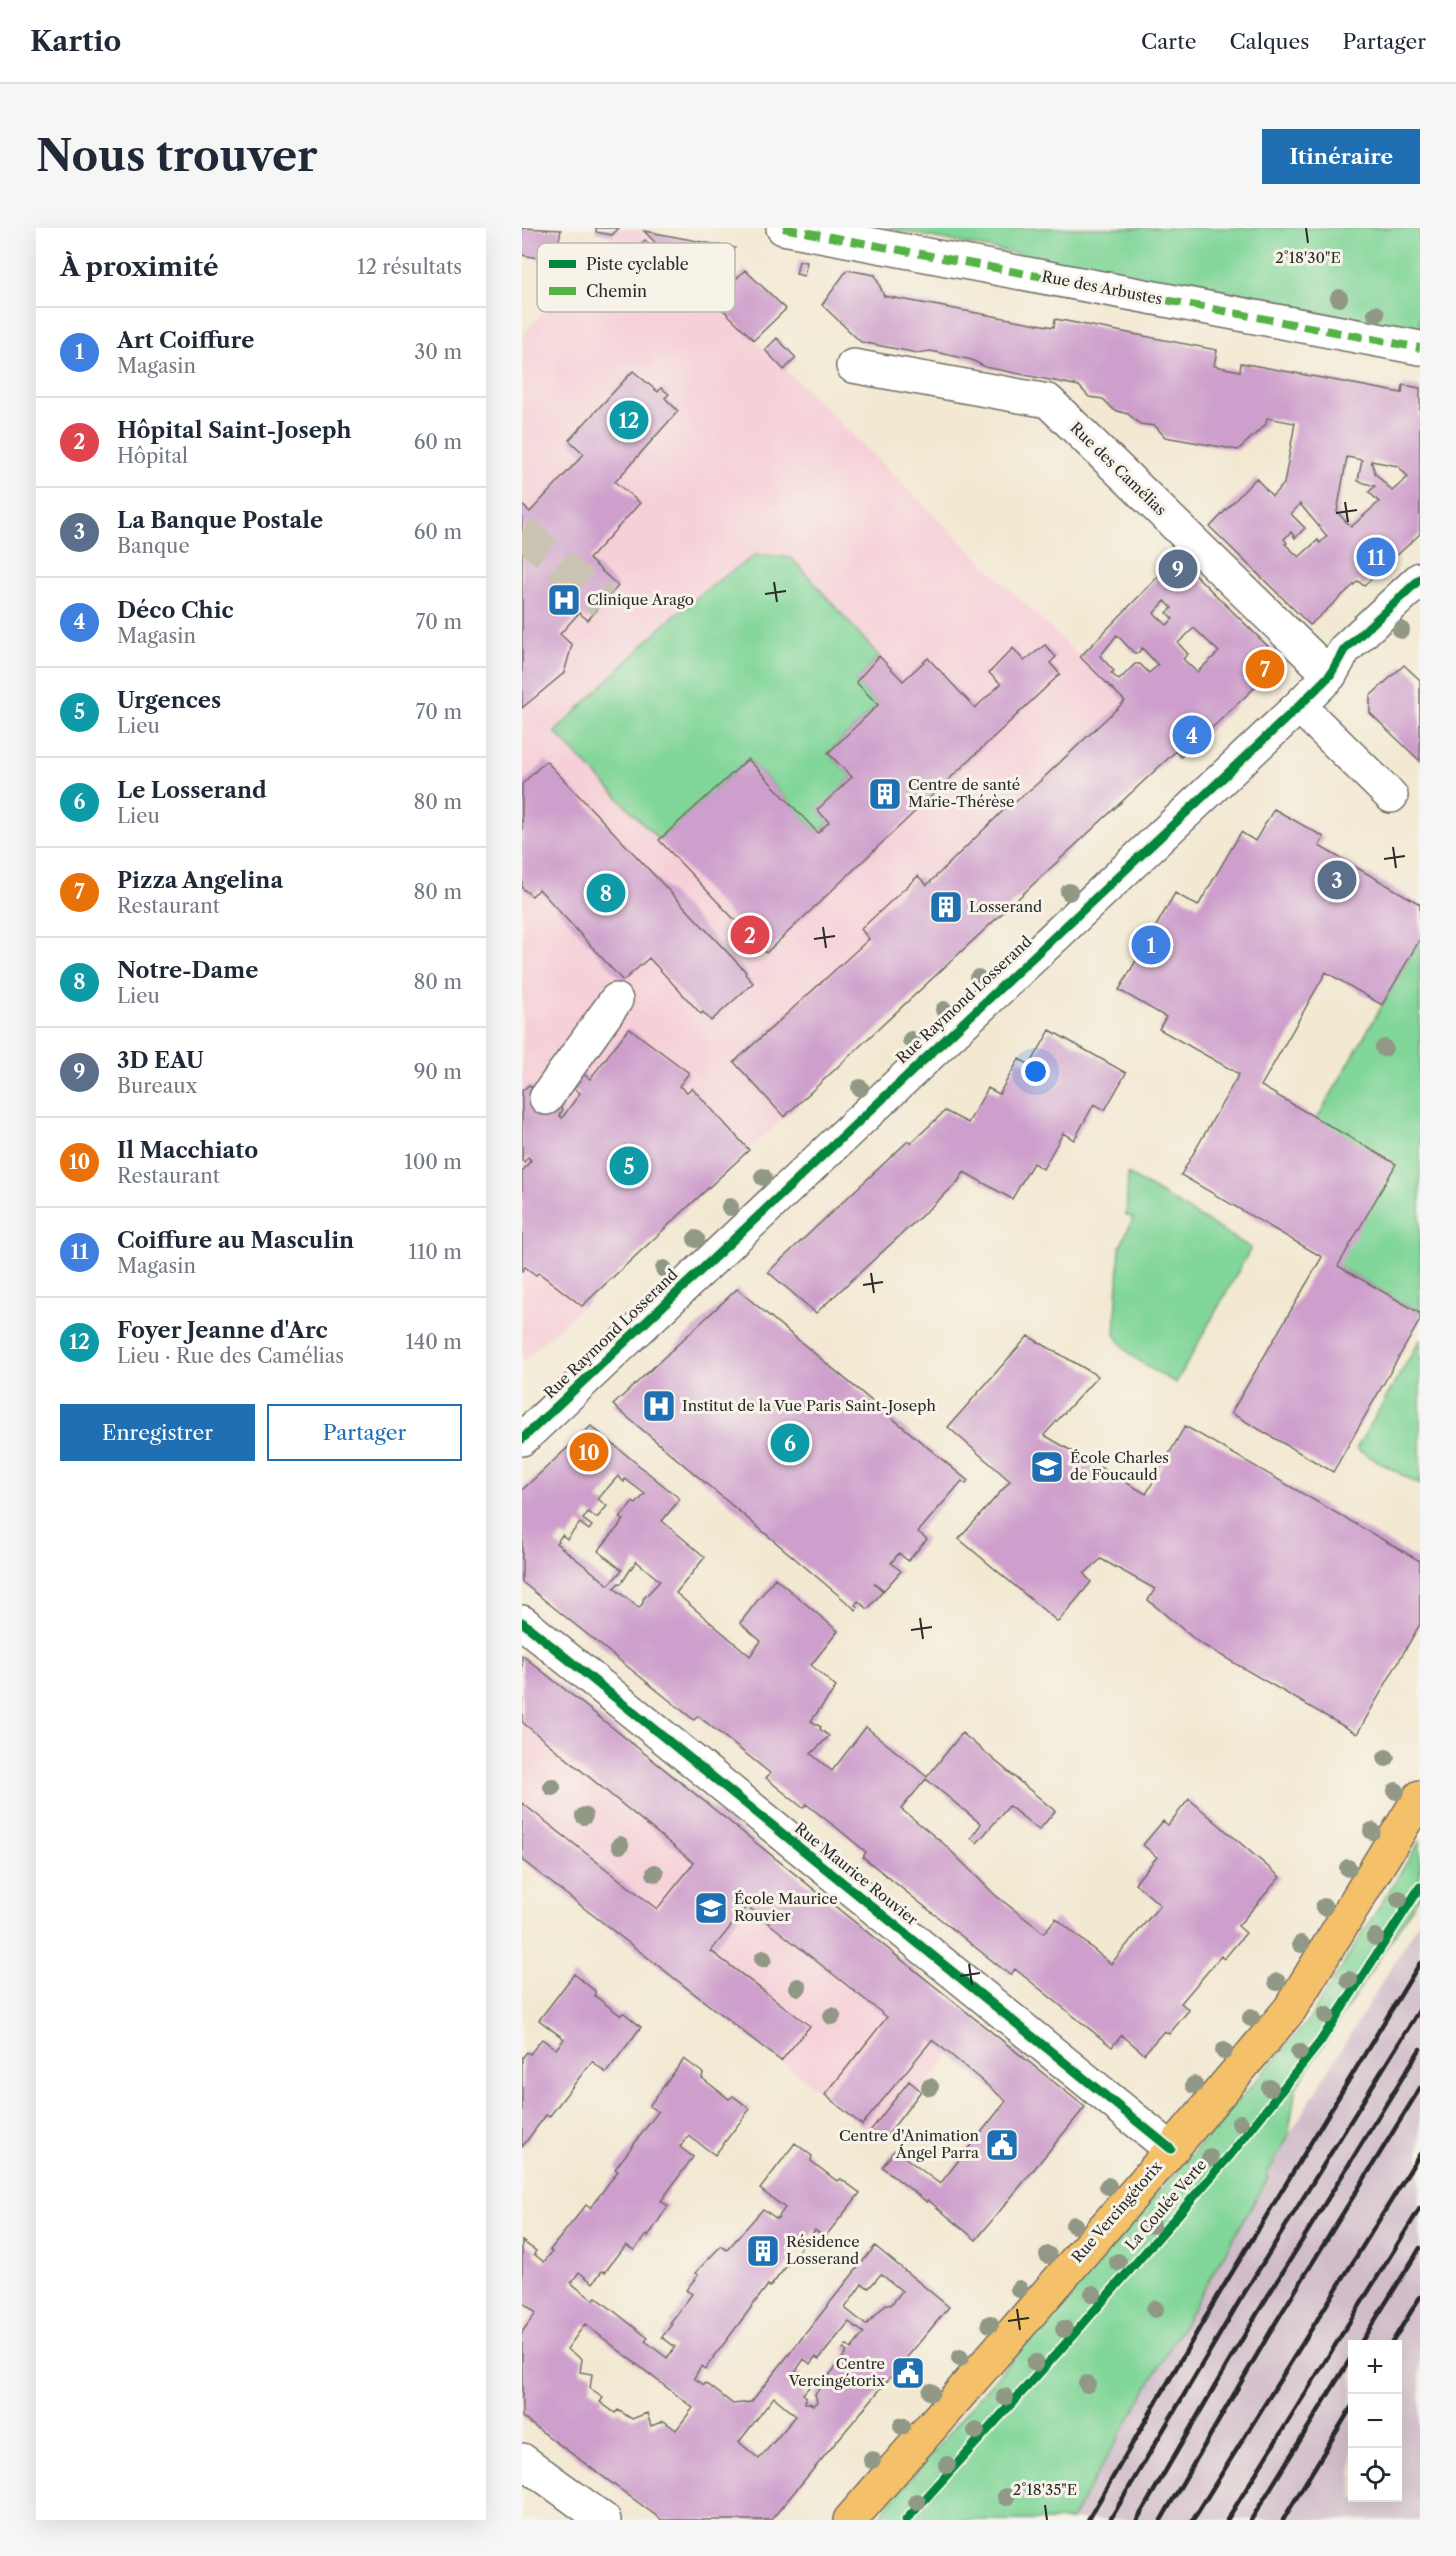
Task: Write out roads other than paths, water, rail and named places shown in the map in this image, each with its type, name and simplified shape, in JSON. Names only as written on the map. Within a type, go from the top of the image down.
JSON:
[{"type":"main road","name":"Rue Vercingétorix","points":[[850,2520],[1290,2009],[1420,1797]]},
{"type":"street","name":"Rue des Arbustes","points":[[783,228],[1420,348]]},
{"type":"street","name":"Rue des Camélias","points":[[853,366],[1048,401],[1330,675]]},
{"type":"street","name":"Rue Raymond Losserand","points":[[522,1439],[1299,706],[1330,675],[1344,650],[1420,579]]},
{"type":"street","points":[[1299,706],[1391,796]]},
{"type":"street","points":[[546,1098],[616,999]]},
{"type":"street","name":"Rue Maurice Rouvier","points":[[522,1622],[1171,2149]]},
{"type":"street","points":[[522,2460],[604,2520]]},
{"type":"tunnel","points":[[522,531],[603,603]]},
{"type":"railway","points":[[1088,2520],[1222,2289],[1420,1963]]},
{"type":"railway","points":[[1110,2520],[1240,2300],[1420,2009]]},
{"type":"railway","points":[[1137,2520],[1258,2312],[1420,2049]]},
{"type":"railway","points":[[1161,2520],[1276,2322],[1420,2088]]},
{"type":"railway","points":[[1193,2520],[1420,2154]]},
{"type":"railway","points":[[1227,2520],[1420,2208]]},
{"type":"railway","points":[[1362,2340],[1420,2248]]},
{"type":"railway","points":[[1393,2340],[1420,2297]]},
{"type":"railway","points":[[1251,2520],[1348,2362]]},
{"type":"railway","points":[[1283,2520],[1348,2413]]},
{"type":"place","name":"Foyer Jeanne d'Arc","points":[[629,420]]},
{"type":"place","name":"Coiffure au Masculin","points":[[1376,557]]},
{"type":"place","name":"3D EAU","points":[[1178,569]]},
{"type":"place","name":"Clinique Arago","points":[[564,600]]},
{"type":"place","name":"Pizza Angelina","points":[[1265,669]]},
{"type":"place","name":"Déco Chic","points":[[1192,735]]},
{"type":"place","name":"Centre de santé Marie-Thérèse","points":[[885,794]]},
{"type":"place","name":"La Banque Postale","points":[[1337,880]]},
{"type":"place","name":"Notre-Dame","points":[[606,893]]},
{"type":"place","name":"Losserand","points":[[946,907]]},
{"type":"place","name":"Hôpital Saint-Joseph","points":[[750,935]]},
{"type":"place","name":"Art Coiffure","points":[[1151,945]]},
{"type":"place","name":"Urgences","points":[[629,1166]]},
{"type":"place","name":"Institut de la Vue Paris Saint-Joseph","points":[[659,1406]]},
{"type":"place","name":"Le Losserand","points":[[790,1443]]},
{"type":"place","name":"Il Macchiato","points":[[589,1452]]},
{"type":"place","name":"École Charles de Foucauld","points":[[1047,1467]]},
{"type":"place","name":"École Maurice Rouvier","points":[[711,1908]]},
{"type":"place","name":"Centre d'Animation Ángel Parra","points":[[1002,2145]]},
{"type":"place","name":"Résidence Losserand","points":[[763,2251]]},
{"type":"place","name":"Centre Vercingétorix","points":[[908,2373]]}]
